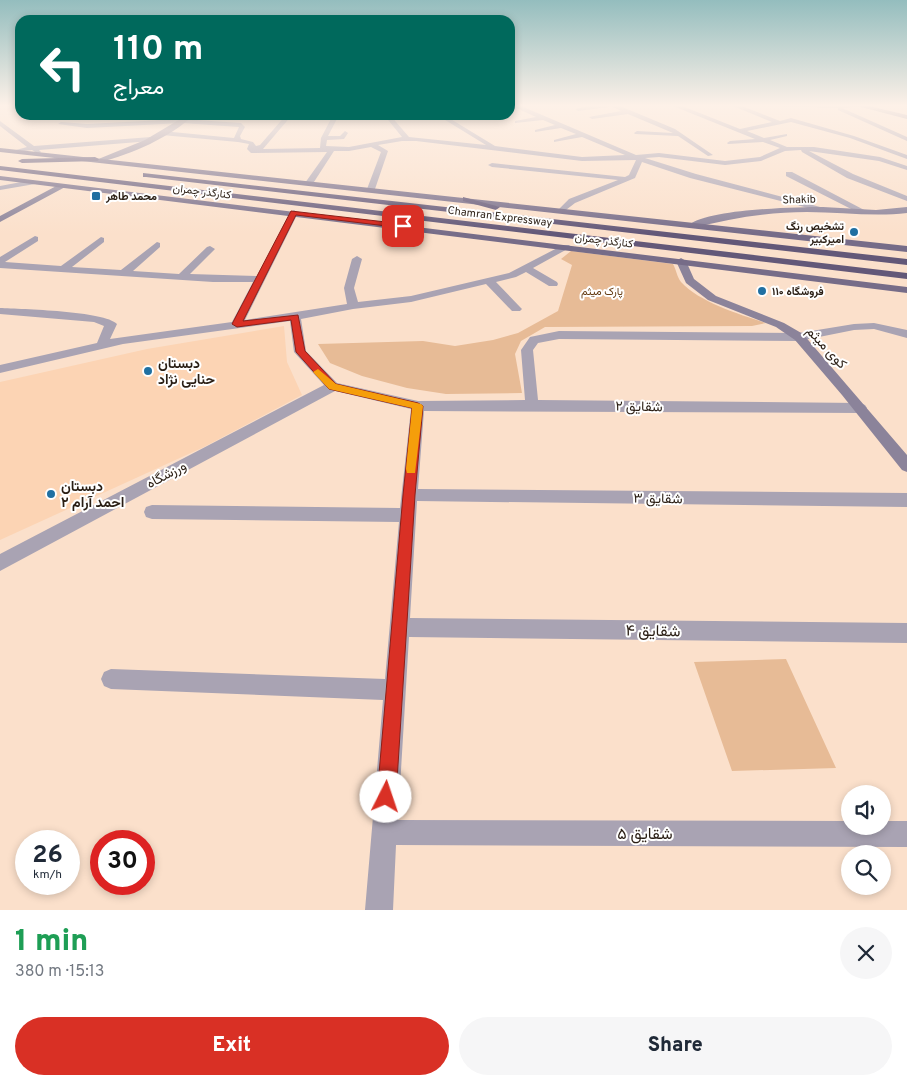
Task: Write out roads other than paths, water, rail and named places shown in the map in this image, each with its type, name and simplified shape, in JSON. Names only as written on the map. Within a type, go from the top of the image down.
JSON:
[{"type":"highway","name":"Chamran Expressway","points":[[0,159],[907,262]]},
{"type":"highway","points":[[22,161],[97,160]]},
{"type":"highway","name":"Chamran Expressway","points":[[0,168],[907,276]]},
{"type":"highway","points":[[466,199],[541,220]]},
{"type":"highway","points":[[421,228],[515,229]]},
{"type":"main road","points":[[122,159],[137,148]]},
{"type":"main road","name":"کنارگذر چمران","points":[[0,150],[97,160],[122,159],[309,183],[907,249]]},
{"type":"main road","name":"کنارگذر چمران","points":[[0,178],[421,228],[907,290]]},
{"type":"main road","points":[[0,219],[64,186]]},
{"type":"main road","name":"Shakib","points":[[693,224],[719,217],[793,210],[864,212],[907,210]]},
{"type":"main road","name":"کوی میثم","points":[[681,261],[690,282],[712,298],[780,325],[799,337],[907,466]]},
{"type":"street","points":[[18,152],[31,148]]},
{"type":"street","points":[[34,148],[40,154]]},
{"type":"street","points":[[250,150],[255,148]]},
{"type":"street","points":[[250,150],[352,148]]},
{"type":"street","points":[[371,189],[384,151],[379,148]]},
{"type":"street","points":[[471,148],[495,149],[582,159],[638,158],[659,155],[711,162],[761,159],[785,149],[792,148]]},
{"type":"street","points":[[614,148],[638,158],[752,192],[821,210]]},
{"type":"street","points":[[700,148],[710,155]]},
{"type":"street","points":[[799,148],[850,176],[907,199]]},
{"type":"street","points":[[805,148],[880,159],[907,168]]},
{"type":"street","points":[[884,148],[907,157]]},
{"type":"street","points":[[309,183],[330,150]]},
{"type":"street","points":[[562,210],[572,201],[632,176],[638,158]]},
{"type":"street","points":[[735,162],[748,166]]},
{"type":"street","points":[[492,165],[626,179]]},
{"type":"street","points":[[789,174],[864,212]]},
{"type":"street","points":[[0,188],[32,182]]},
{"type":"street","points":[[752,192],[766,186]]},
{"type":"street","points":[[237,324],[294,213]]},
{"type":"street","points":[[0,261],[35,238]]},
{"type":"street","points":[[63,269],[101,240]]},
{"type":"street","points":[[124,273],[157,245]]},
{"type":"street","points":[[0,369],[123,340],[411,299],[512,275],[566,247]]},
{"type":"street","points":[[182,277],[210,249]]},
{"type":"street","points":[[353,306],[350,288],[357,259]]},
{"type":"street","points":[[0,265],[182,277],[260,279]]},
{"type":"street","points":[[526,268],[553,284]]},
{"type":"street","points":[[488,280],[516,309]]},
{"type":"street","points":[[0,311],[95,319],[111,324],[100,346]]},
{"type":"street","points":[[295,317],[300,352],[333,386]]},
{"type":"street","points":[[532,405],[527,350],[534,340],[559,335],[799,337],[854,326],[874,326],[907,334]]},
{"type":"street","name":"شقایق ۲","points":[[333,386],[418,406],[532,405],[860,408]]},
{"type":"street","name":"ورزشگاه","points":[[0,563],[333,386]]},
{"type":"street","points":[[379,910],[407,515],[418,406]]},
{"type":"street","name":"شقایق ۳","points":[[409,495],[907,500]]},
{"type":"street","points":[[152,512],[407,515]]},
{"type":"street","name":"شقایق ۴","points":[[399,626],[907,633]]},
{"type":"street","points":[[112,679],[394,690]]},
{"type":"street","name":"شقایق ۵","points":[[384,832],[907,834]]},
{"type":"place","name":"محمد طاهر","points":[[96,196]]},
{"type":"place","name":"تشخیص رنگ امیرکبیر","points":[[854,232]]},
{"type":"place","name":"فروشگاه ۱۱۰","points":[[762,291]]},
{"type":"place","name":"دبستان حنایی نژاد","points":[[148,371]]},
{"type":"place","name":"دبستان احمد آرام ۲","points":[[51,494]]},
{"type":"park label","name":"پارک میثم","points":[[602,291]]}]
